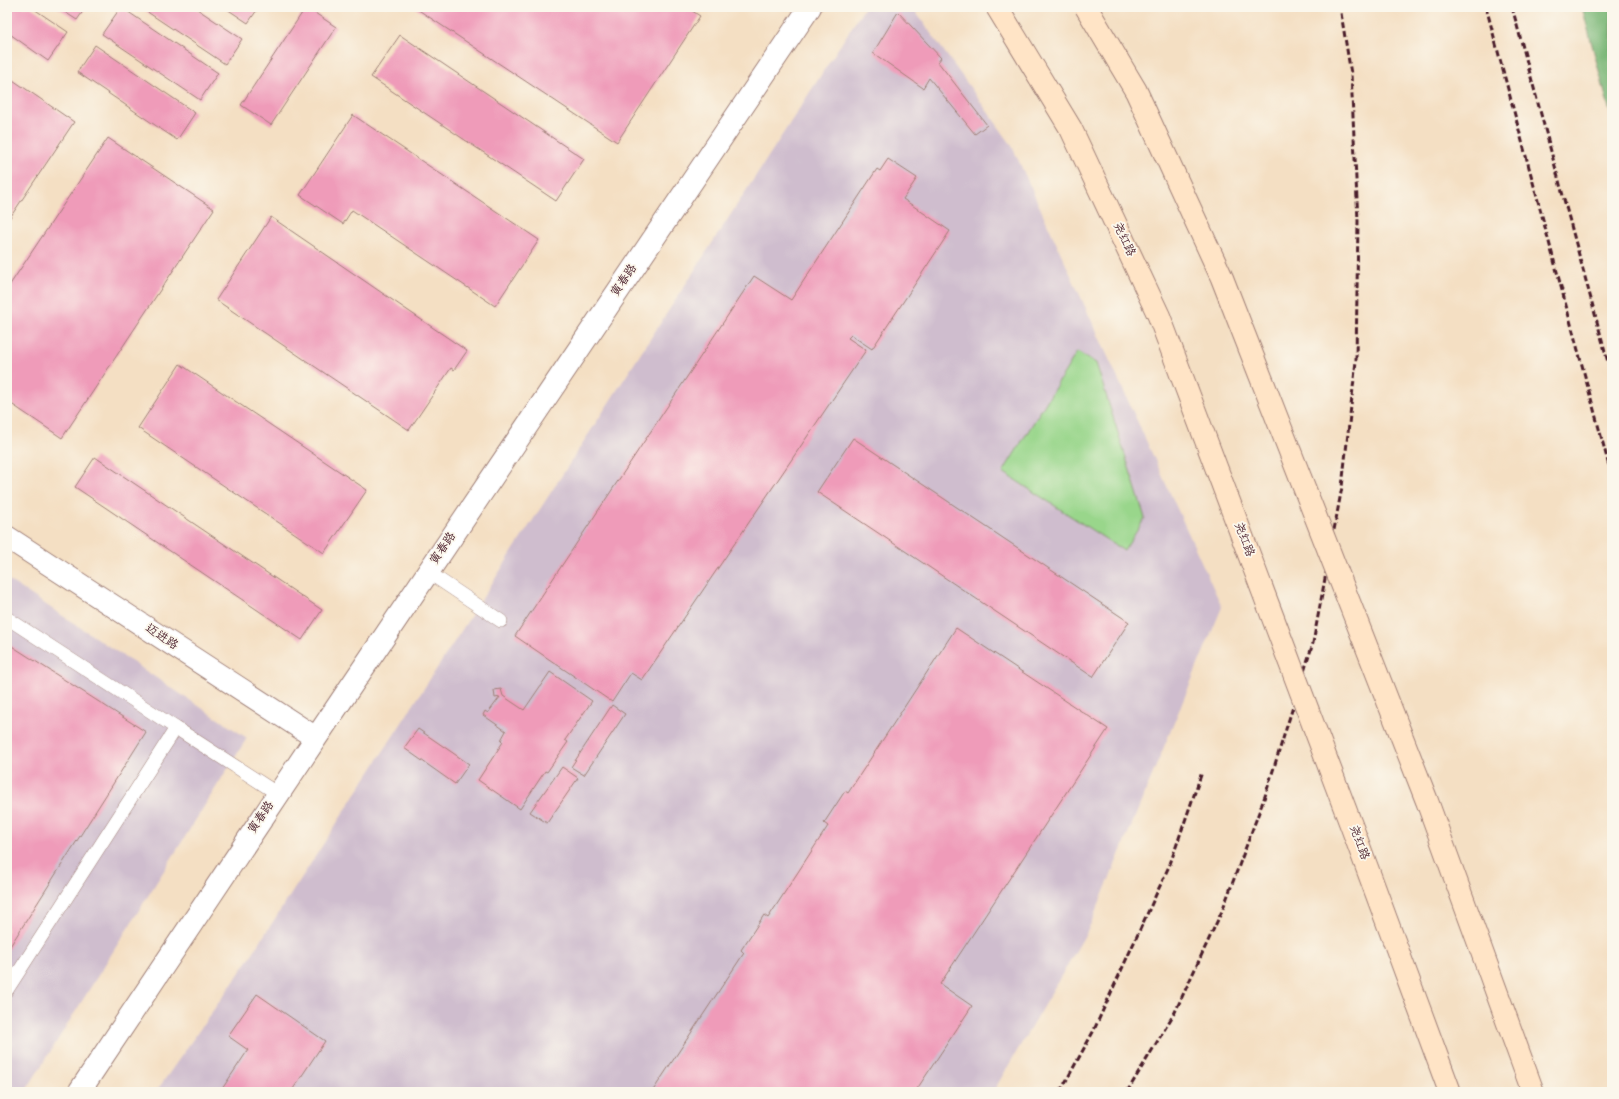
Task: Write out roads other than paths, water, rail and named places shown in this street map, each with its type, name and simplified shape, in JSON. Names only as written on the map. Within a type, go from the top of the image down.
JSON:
[{"type":"main road","name":"尧红路","points":[[997,7],[1071,129],[1159,316],[1450,1092]]},
{"type":"main road","points":[[1086,7],[1136,91],[1222,278],[1427,801],[1533,1092]]},
{"type":"street","name":"寅春路","points":[[78,1092],[810,7]]},
{"type":"street","name":"迈进路","points":[[7,537],[316,738]]},
{"type":"lane","points":[[428,572],[501,621]]},
{"type":"lane","points":[[7,618],[278,794]]},
{"type":"lane","points":[[7,990],[176,728]]},
{"type":"railway","points":[[1127,1092],[1175,1012],[1222,911],[1265,796],[1313,643],[1342,487],[1356,361],[1358,221],[1351,74],[1340,7]]},
{"type":"railway","points":[[1486,7],[1612,477]]},
{"type":"railway","points":[[1512,7],[1612,377]]},
{"type":"railway","points":[[1060,1092],[1093,1032],[1170,864],[1202,772]]}]
